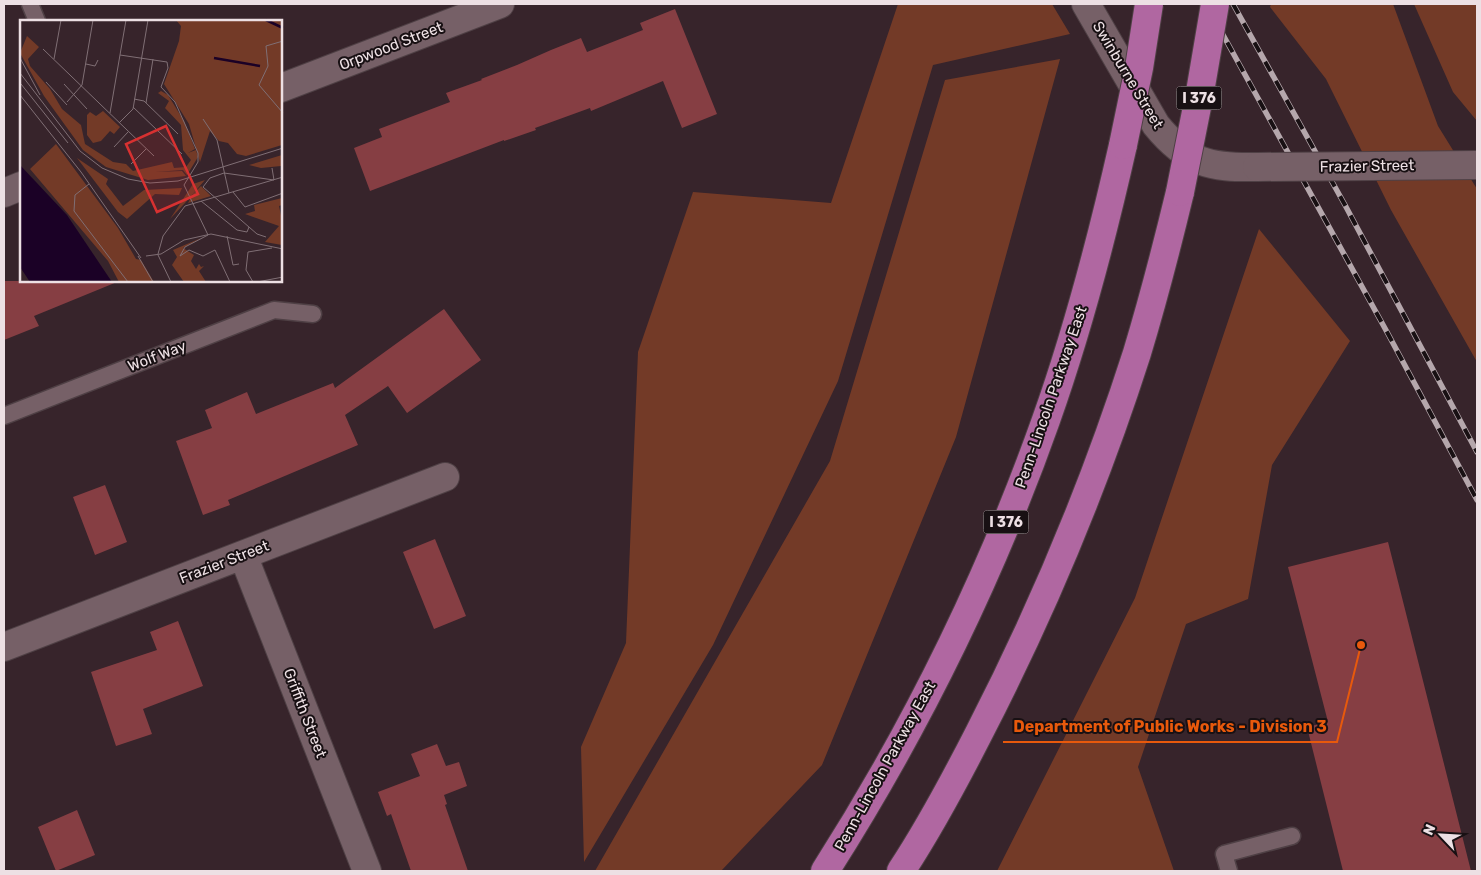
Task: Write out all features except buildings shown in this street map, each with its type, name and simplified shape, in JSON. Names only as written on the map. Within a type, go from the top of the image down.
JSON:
[{"type":"highway","name":"Penn-Lincoln Parkway East","points":[[824,871],[895,754],[938,672],[978,590],[1046,420],[1075,332],[1102,239],[1124,145],[1149,4]]},
{"type":"highway","name":"I 376","points":[[901,871],[952,785],[996,701],[1036,617],[1073,530],[1107,442],[1137,352],[1160,273],[1180,192],[1215,4]]},
{"type":"street","name":"Orpwood Street","points":[[282,88],[500,4]]},
{"type":"street","name":"Swinburne Street","points":[[1086,4],[1156,125],[1170,142],[1188,156],[1208,164],[1230,168],[1257,167]]},
{"type":"street","name":"Frazier Street","points":[[1257,167],[1477,165]]},
{"type":"street","points":[[4,193],[20,186]]},
{"type":"street","name":"Frazier Street","points":[[4,647],[444,477]]},
{"type":"street","name":"Griffith Street","points":[[243,556],[367,871]]},
{"type":"lane","points":[[30,4],[37,20]]},
{"type":"lane","name":"Wolf Way","points":[[4,416],[274,310],[313,314]]},
{"type":"lane","points":[[1229,871],[1224,854],[1292,836]]},
{"type":"shaded area","points":[[898,4],[1052,4],[1070,34],[933,65],[838,381],[713,645],[584,862],[581,747],[626,643],[638,352],[693,192],[831,203]]},
{"type":"shaded area","points":[[1271,4],[1393,4],[1438,126],[1477,189],[1477,362],[1391,210],[1326,79],[1270,7]]},
{"type":"shaded area","points":[[1414,4],[1477,4],[1477,121],[1453,92]]},
{"type":"shaded area","points":[[1060,59],[956,437],[822,765],[721,871],[595,871],[830,461],[945,80]]},
{"type":"shaded area","points":[[1259,229],[1350,341],[1272,465],[1248,599],[1186,624],[1138,767],[1174,871],[997,871],[1135,598]]},
{"type":"railway","points":[[1206,4],[1387,332],[1477,500]]},
{"type":"railway","points":[[1233,4],[1345,205],[1477,452]]},
{"type":"place","name":"Department of Public Works - Division 3","points":[[1361,645]]}]
